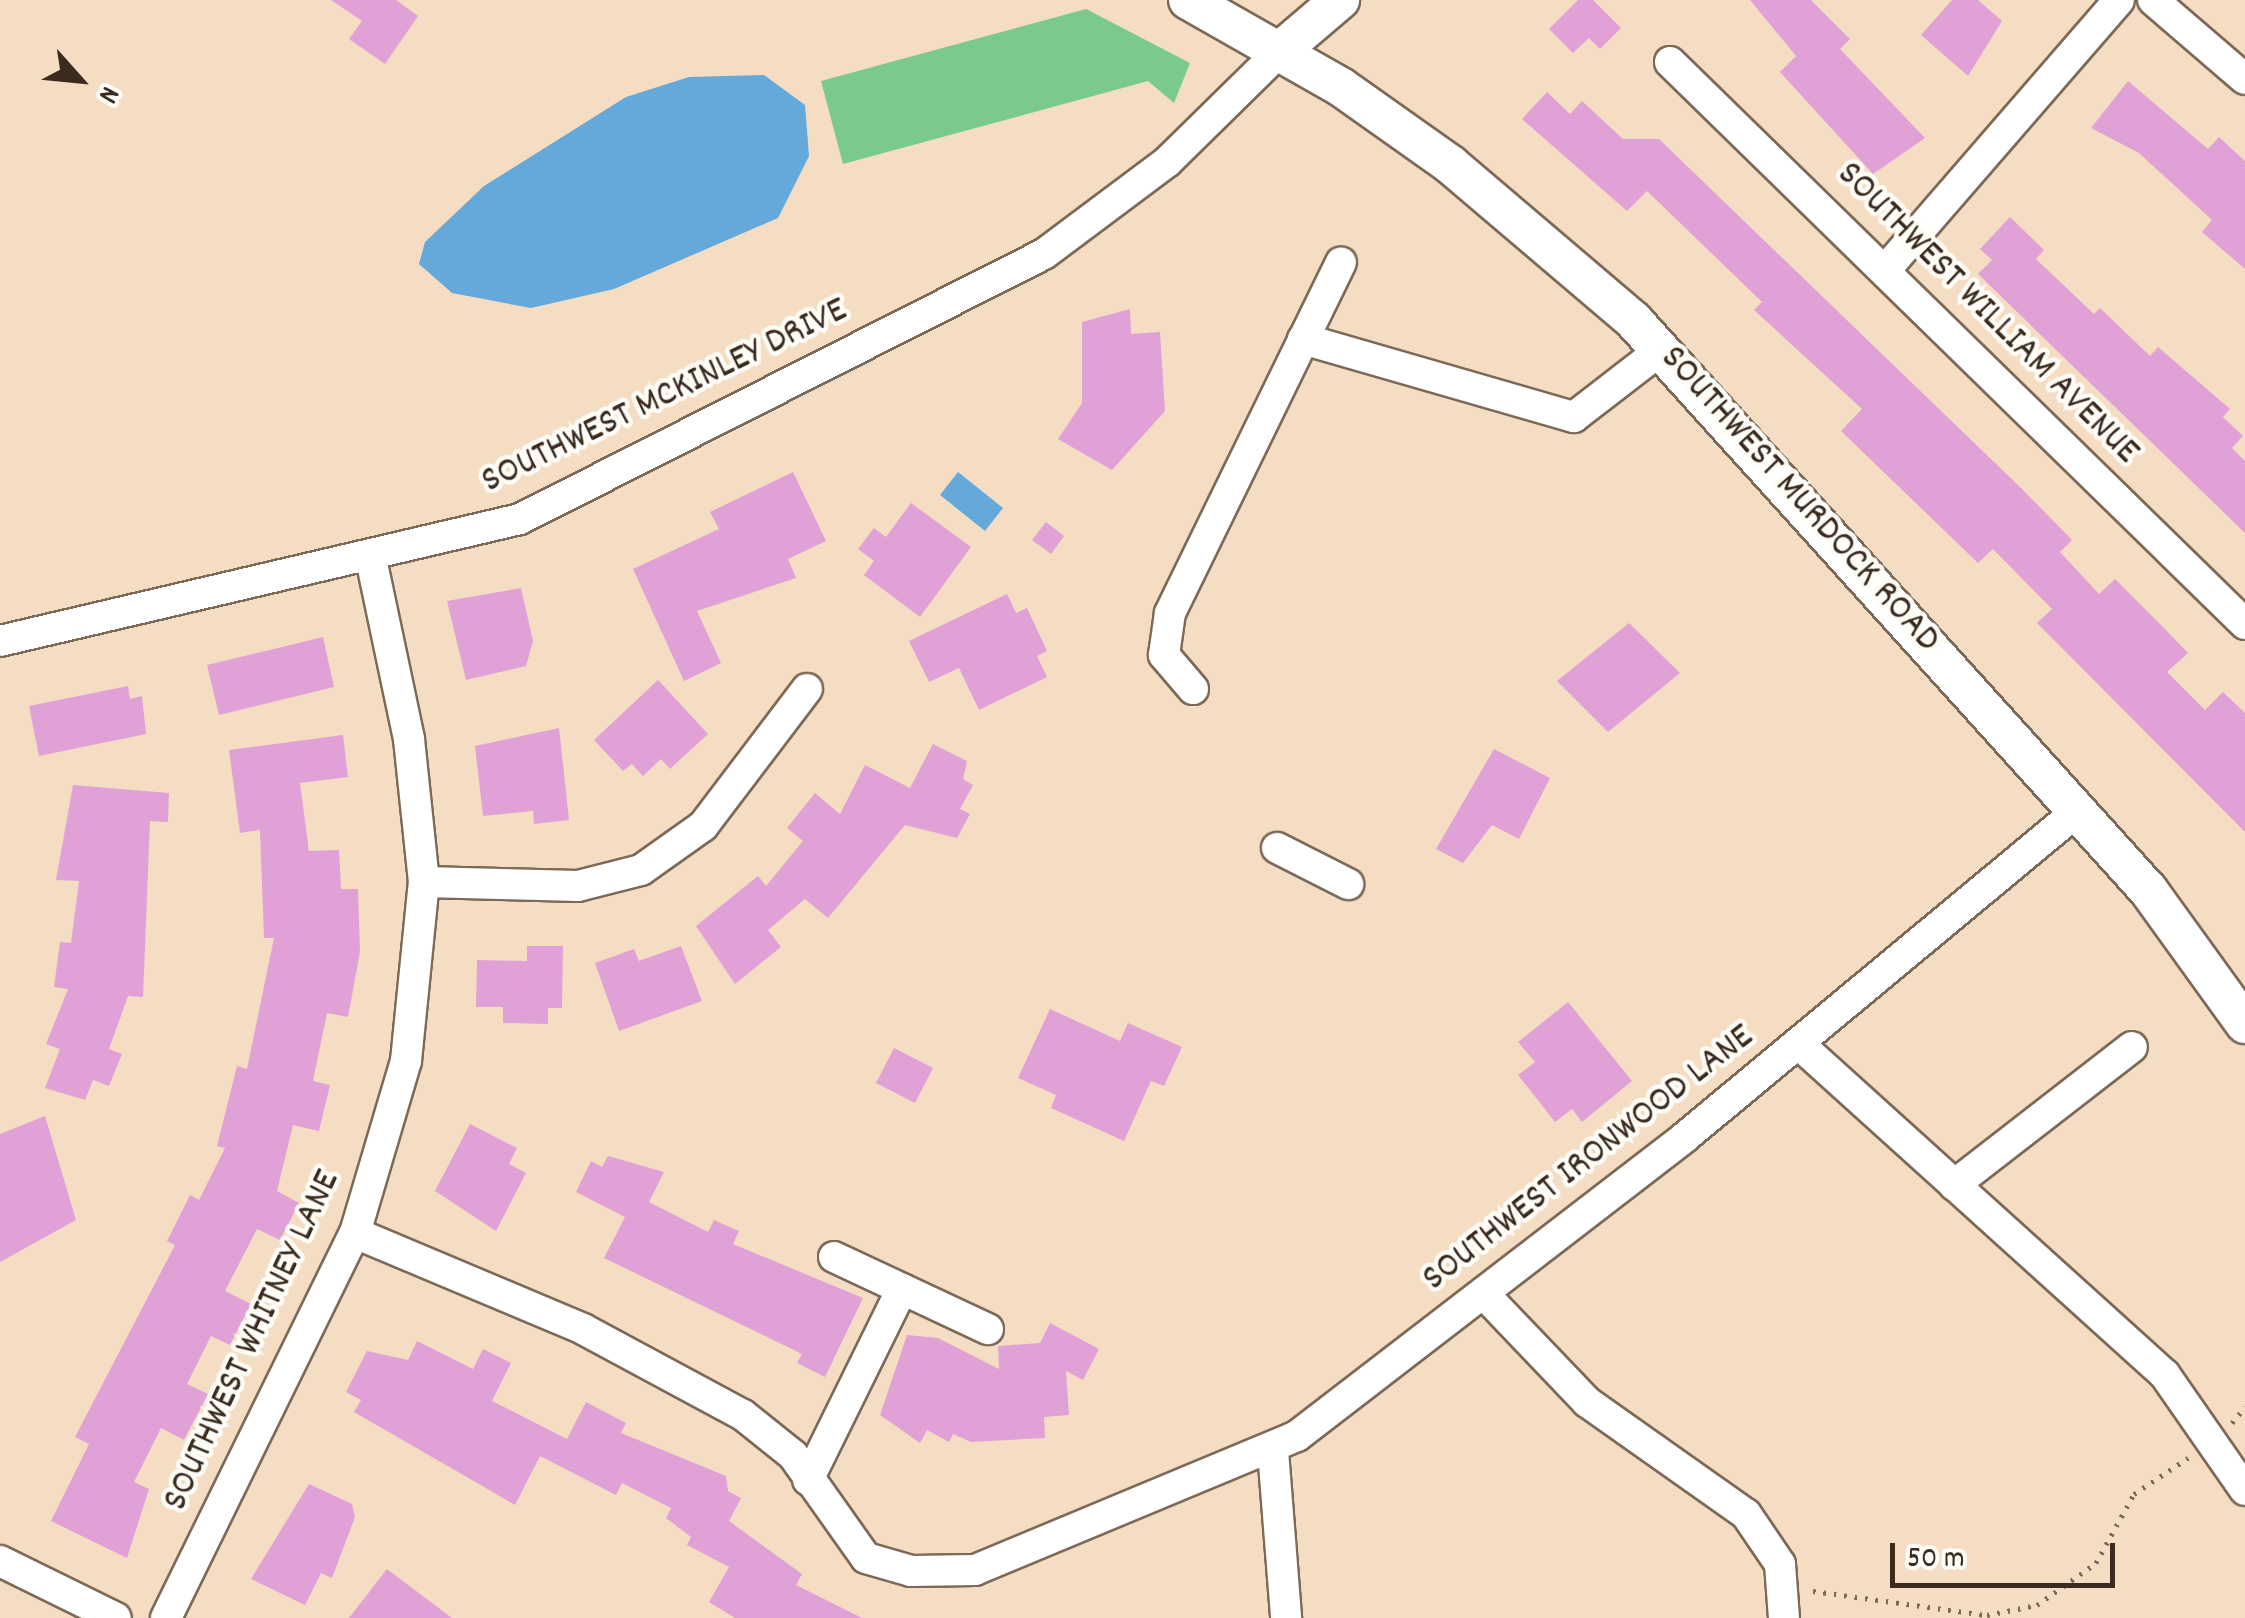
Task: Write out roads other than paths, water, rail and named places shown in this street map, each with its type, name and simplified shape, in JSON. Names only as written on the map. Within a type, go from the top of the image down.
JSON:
[{"type":"main road","name":"SOUTHWEST MURDOCK ROAD","points":[[1188,0],[1280,51],[1451,164],[1662,348],[2075,813],[2149,891],[2245,1024]]},
{"type":"main road","points":[[1280,51],[1340,0]]},
{"type":"street","points":[[1887,268],[2119,0]]},
{"type":"street","points":[[2152,0],[2245,79]]},
{"type":"street","name":"SOUTHWEST MCKINLEY DRIVE","points":[[0,641],[372,558],[520,519],[1044,254],[1167,162],[1280,51]]},
{"type":"street","name":"SOUTHWEST WILLIAM AVENUE","points":[[1670,62],[1887,268],[2245,624]]},
{"type":"street","points":[[1193,689],[1164,655],[1170,613],[1341,262]]},
{"type":"street","points":[[1303,339],[1574,418],[1662,348]]},
{"type":"street","name":"SOUTHWEST WHITNEY LANE","points":[[166,1618],[355,1233],[406,1061],[424,882],[410,739],[372,558]]},
{"type":"street","points":[[424,882],[578,886],[640,870],[703,826],[808,689]]},
{"type":"street","name":"SOUTHWEST IRONWOOD LANE","points":[[355,1233],[685,1383],[774,1435],[866,1558],[940,1573],[1015,1556],[1273,1451],[1800,1045],[2075,813]]},
{"type":"street","points":[[1277,848],[1348,884]]},
{"type":"street","points":[[1800,1045],[2165,1375],[2245,1490]]},
{"type":"street","points":[[1954,1185],[2132,1046]]},
{"type":"street","points":[[834,1257],[988,1330]]},
{"type":"street","points":[[808,1480],[902,1289]]},
{"type":"street","points":[[1483,1293],[1586,1402],[1746,1514],[1785,1587],[1784,1618]]},
{"type":"street","points":[[1273,1451],[1286,1618]]},
{"type":"street","points":[[0,1561],[116,1618]]},
{"type":"water","points":[[764,75],[805,105],[809,156],[778,218],[614,289],[531,308],[452,293],[419,264],[425,242],[484,186],[626,97],[689,77]]},
{"type":"water","points":[[958,472],[1003,508],[985,531],[940,495]]}]
